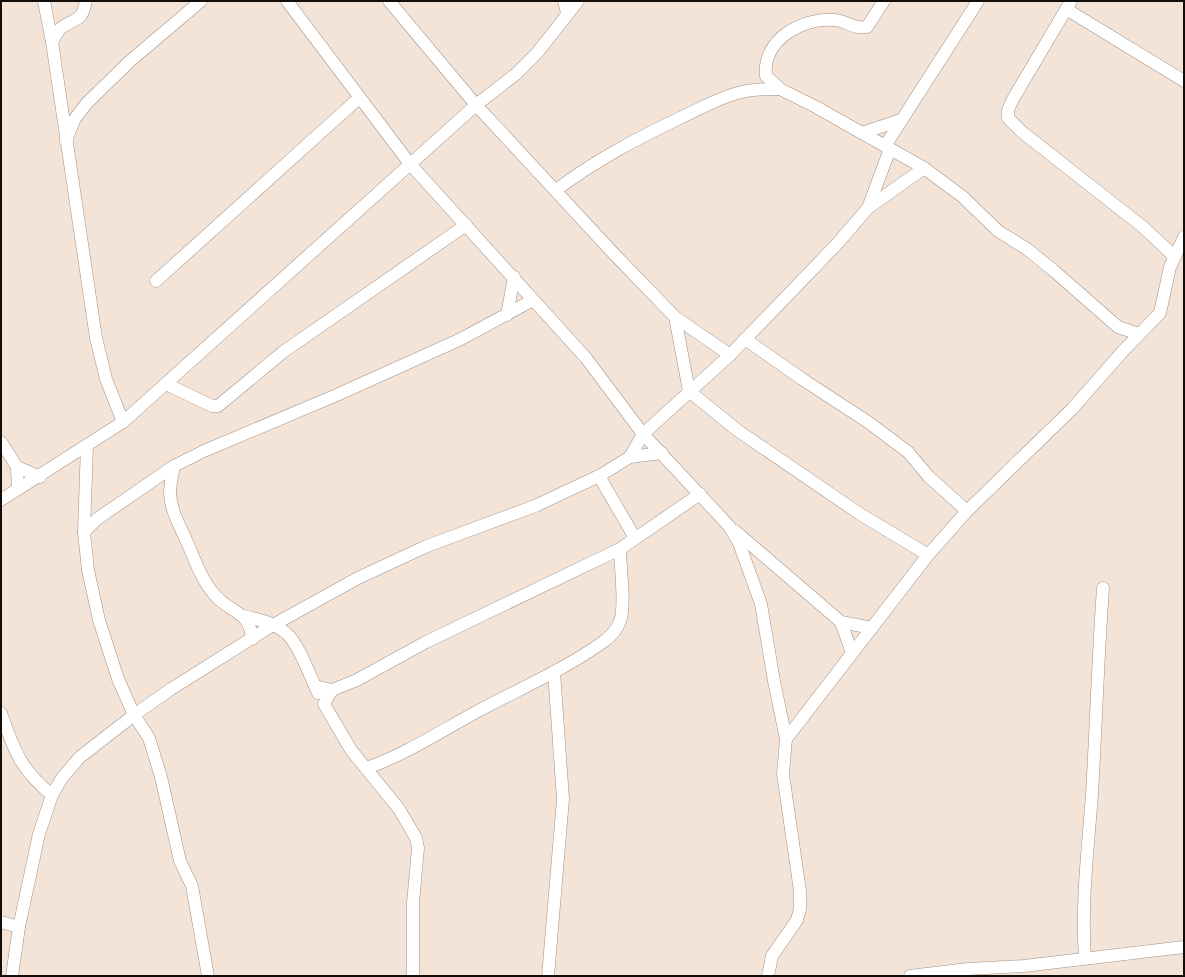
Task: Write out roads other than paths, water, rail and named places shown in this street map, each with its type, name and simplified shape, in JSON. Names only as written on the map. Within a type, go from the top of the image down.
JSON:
[{"type":"street","points":[[44,1],[52,42],[65,142],[96,338],[106,379],[123,422]]},
{"type":"street","points":[[52,42],[62,28],[80,18],[83,14],[86,1]]},
{"type":"street","points":[[65,142],[74,120],[86,104],[130,61],[201,1]]},
{"type":"street","points":[[287,1],[410,164],[586,358],[643,434],[729,526],[841,622],[872,628]]},
{"type":"street","points":[[389,1],[476,105],[675,317],[730,355]]},
{"type":"street","points":[[1,500],[40,477],[123,422],[249,306],[476,105],[516,74],[537,53],[566,7],[578,1]]},
{"type":"street","points":[[884,1],[868,27],[862,29],[837,20],[827,19],[787,32],[770,50],[767,56],[765,68],[766,76],[780,89],[816,107],[924,168],[963,197],[998,231],[1027,249],[1053,270],[1118,327],[1139,334]]},
{"type":"street","points":[[868,208],[888,148],[901,120],[978,1]]},
{"type":"street","points":[[1175,257],[1143,227],[1013,124],[1008,118],[1008,110],[1068,5],[1184,81]]},
{"type":"street","points":[[556,190],[586,167],[612,152],[713,102],[738,93],[764,89],[780,89]]},
{"type":"street","points":[[156,281],[359,98]]},
{"type":"street","points":[[862,133],[901,120]]},
{"type":"street","points":[[630,457],[643,434],[730,355],[837,244],[868,208],[924,168]]},
{"type":"street","points":[[166,384],[212,406],[218,406],[283,352],[466,225]]},
{"type":"street","points":[[786,738],[928,555],[967,511],[1072,410],[1124,350],[1160,313],[1167,280],[1184,237]]},
{"type":"street","points":[[507,316],[514,277]]},
{"type":"street","points":[[84,532],[97,519],[174,466],[204,451],[339,394],[461,339],[507,316],[533,300]]},
{"type":"street","points":[[675,317],[689,391],[737,430],[860,514],[928,555]]},
{"type":"street","points":[[1118,327],[1124,350]]},
{"type":"street","points":[[744,339],[802,380],[868,422],[908,452],[929,478],[967,511]]},
{"type":"street","points":[[1,442],[17,466],[40,477]]},
{"type":"street","points":[[88,445],[84,532],[88,570],[99,620],[118,680],[134,715],[150,738],[162,777],[180,861],[192,886],[208,976]]},
{"type":"street","points":[[12,976],[19,927],[39,834],[52,795],[62,778],[80,757],[134,715],[171,689],[273,625],[358,578],[427,546],[535,506],[599,476],[630,457],[662,453]]},
{"type":"street","points":[[17,466],[18,489]]},
{"type":"street","points":[[174,466],[170,493],[172,507],[206,584],[219,600],[244,616],[263,620],[273,625],[286,633],[295,644],[324,704],[351,750],[367,768],[398,809],[417,843],[413,903],[413,976]]},
{"type":"street","points":[[599,476],[635,538]]},
{"type":"street","points":[[315,686],[332,690],[357,680],[426,642],[620,549],[700,494]]},
{"type":"street","points":[[85,513],[97,519]]},
{"type":"street","points":[[729,526],[739,543],[761,604],[774,681],[786,738],[783,774],[800,891],[800,910],[797,920],[772,956],[769,975]]},
{"type":"street","points":[[367,768],[394,758],[439,732],[554,672],[602,643],[613,634],[620,621],[622,604],[620,549]]},
{"type":"street","points":[[1085,958],[1084,939],[1087,843],[1092,795],[1103,588]]},
{"type":"street","points":[[244,616],[251,629],[252,638]]},
{"type":"street","points":[[841,622],[852,653]]},
{"type":"street","points":[[548,976],[563,799],[554,672]]},
{"type":"street","points":[[324,704],[332,690]]},
{"type":"street","points":[[1,713],[13,746],[25,769],[52,795]]},
{"type":"street","points":[[1,922],[19,927]]},
{"type":"street","points":[[910,976],[968,969],[1024,966],[1184,948]]}]
